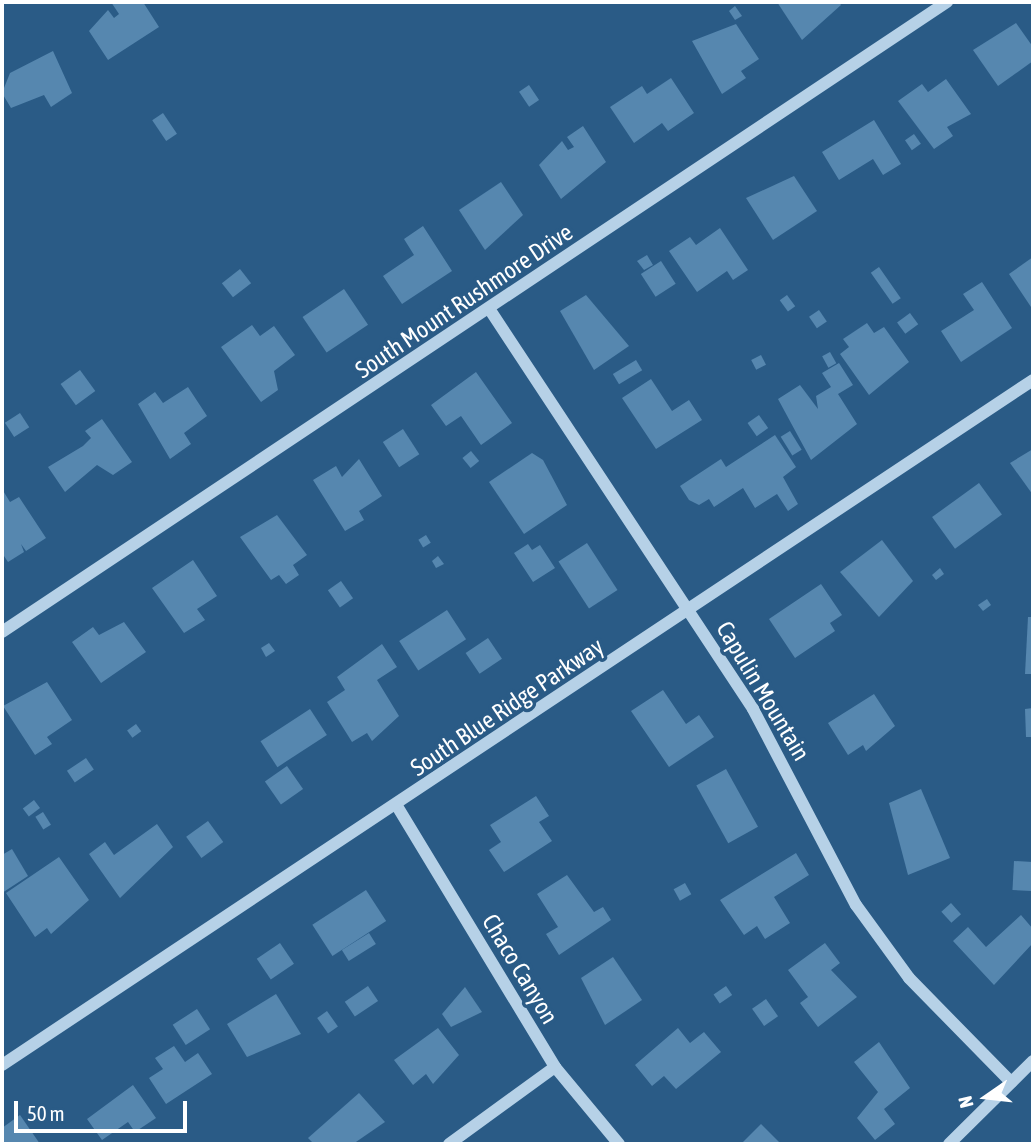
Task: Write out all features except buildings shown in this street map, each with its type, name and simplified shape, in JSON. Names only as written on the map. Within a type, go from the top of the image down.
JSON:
[{"type":"street","name":"South Mount Rushmore Drive","points":[[2,632],[490,310],[947,2]]},
{"type":"street","name":"Capulin Mountain","points":[[490,310],[689,610],[779,754],[856,905],[909,978],[1011,1082]]},
{"type":"street","name":"South Blue Ridge Parkway","points":[[2,1065],[397,806],[1033,380]]},
{"type":"street","name":"Chaco Canyon","points":[[397,806],[555,1067],[620,1144]]},
{"type":"street","points":[[949,1144],[1033,1061]]},
{"type":"street","points":[[449,1144],[555,1067]]}]
